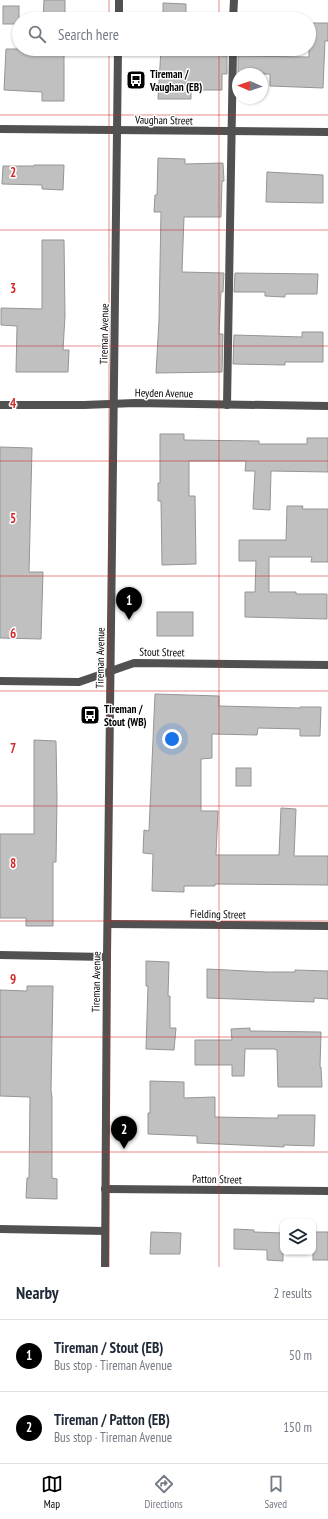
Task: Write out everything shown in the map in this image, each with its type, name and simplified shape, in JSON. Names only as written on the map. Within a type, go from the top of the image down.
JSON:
[{"type":"street","points":[[119,0],[119,12]]},
{"type":"street","points":[[234,0],[234,12]]},
{"type":"street","name":"Tireman Avenue","points":[[105,1267],[110,670],[118,56]]},
{"type":"street","points":[[227,405],[233,56]]},
{"type":"street","name":"Vaughan Street","points":[[0,129],[328,132]]},
{"type":"street","name":"Heyden Avenue","points":[[0,405],[84,405],[135,403],[328,406]]},
{"type":"street","name":"Stout Street","points":[[0,681],[79,682],[110,670],[134,663],[328,665]]},
{"type":"street","name":"Fielding Street","points":[[108,924],[328,926]]},
{"type":"street","points":[[0,954],[107,957]]},
{"type":"street","name":"Patton Street","points":[[105,1189],[328,1191]]},
{"type":"street","points":[[0,1230],[105,1231]]},
{"type":"building","points":[[44,0],[65,0],[65,12],[43,12]]},
{"type":"building","points":[[163,3],[186,4],[186,12],[163,12]]},
{"type":"building","points":[[3,6],[19,6],[19,12],[12,12],[12,24],[3,24]]},
{"type":"building","points":[[316,23],[328,23],[328,41],[325,41],[323,88],[270,86],[270,74],[268,74],[268,68],[238,68],[238,56],[316,56]]},
{"type":"building","points":[[6,49],[12,49],[12,56],[64,56],[64,101],[42,101],[42,92],[4,90]]},
{"type":"building","points":[[161,56],[227,56],[227,74],[222,74],[222,90],[191,90],[191,99],[158,99]]},
{"type":"building","points":[[158,158],[185,159],[185,164],[223,163],[224,181],[222,181],[221,217],[184,217],[182,272],[224,273],[223,292],[221,292],[219,334],[223,334],[222,372],[156,373],[159,320],[161,212],[154,212],[155,195],[157,195]]},
{"type":"building","points":[[64,165],[63,190],[42,189],[42,185],[2,184],[3,166]]},
{"type":"building","points":[[267,172],[323,175],[323,203],[266,202]]},
{"type":"building","points":[[42,240],[64,240],[65,316],[63,350],[69,350],[68,372],[16,372],[17,326],[1,325],[1,308],[42,309]]},
{"type":"building","points":[[235,273],[318,274],[317,294],[285,294],[285,297],[265,296],[265,292],[234,292]]},
{"type":"building","points":[[302,332],[323,332],[323,362],[285,362],[285,365],[233,364],[234,335],[302,337]]},
{"type":"building","points":[[160,434],[184,434],[184,440],[259,441],[259,444],[307,444],[307,438],[328,438],[328,472],[271,471],[270,510],[253,509],[255,471],[245,471],[246,461],[189,461],[189,496],[195,496],[196,564],[162,565],[161,501],[158,501],[158,483],[160,483]]},
{"type":"building","points":[[0,447],[32,448],[29,572],[43,572],[41,639],[0,638]]},
{"type":"building","points":[[287,506],[303,506],[302,509],[328,509],[328,562],[311,562],[312,557],[269,557],[269,592],[327,594],[327,619],[245,617],[245,592],[255,592],[256,561],[239,561],[239,540],[286,540]]},
{"type":"building","points":[[157,612],[193,612],[193,636],[157,636]]},
{"type":"building","points":[[155,694],[219,696],[219,706],[300,708],[321,707],[320,736],[300,736],[300,729],[258,728],[257,735],[212,734],[212,758],[201,759],[201,811],[218,811],[216,855],[279,855],[281,808],[296,809],[294,856],[328,856],[328,885],[215,884],[215,886],[184,886],[184,892],[152,891],[153,854],[143,853],[144,830],[149,831]]},
{"type":"building","points":[[34,740],[56,741],[56,862],[53,862],[53,926],[26,926],[26,918],[0,918],[0,834],[34,834]]},
{"type":"building","points":[[236,768],[251,768],[251,786],[236,786]]},
{"type":"building","points":[[146,961],[169,962],[168,996],[170,996],[170,1028],[176,1028],[174,1050],[146,1049],[148,986],[146,986]]},
{"type":"building","points":[[207,969],[267,972],[295,972],[295,970],[328,971],[328,999],[314,998],[314,1002],[207,998]]},
{"type":"building","points":[[27,986],[53,986],[51,1090],[52,1178],[57,1179],[57,1199],[26,1198],[27,1178],[29,1178],[30,1097],[0,1096],[0,990],[27,991]]},
{"type":"building","points":[[250,1028],[250,1031],[321,1032],[320,1067],[322,1087],[278,1087],[277,1050],[274,1049],[245,1049],[244,1076],[232,1076],[232,1065],[195,1065],[195,1040],[232,1040],[231,1029]]},
{"type":"building","points":[[150,1081],[184,1082],[184,1098],[215,1097],[215,1117],[278,1118],[278,1115],[315,1115],[314,1146],[284,1145],[284,1147],[197,1143],[197,1136],[148,1134],[148,1113],[150,1113]]},
{"type":"building","points":[[234,1229],[254,1230],[254,1232],[280,1233],[280,1255],[283,1255],[283,1261],[267,1260],[267,1250],[234,1249]]},
{"type":"building","points":[[151,1232],[181,1233],[180,1254],[150,1254]]},
{"type":"building","points":[[316,1232],[328,1232],[328,1260],[313,1260],[313,1255],[316,1255]]},
{"type":"place","name":"Tireman / Vaughan (EB)","points":[[136,80]]},
{"type":"place","name":"Tireman / Stout (EB)","points":[[129,620]]},
{"type":"place","name":"Tireman / Stout (WB)","points":[[90,715]]},
{"type":"place","name":"Tireman / Patton (EB)","points":[[124,1149]]}]
